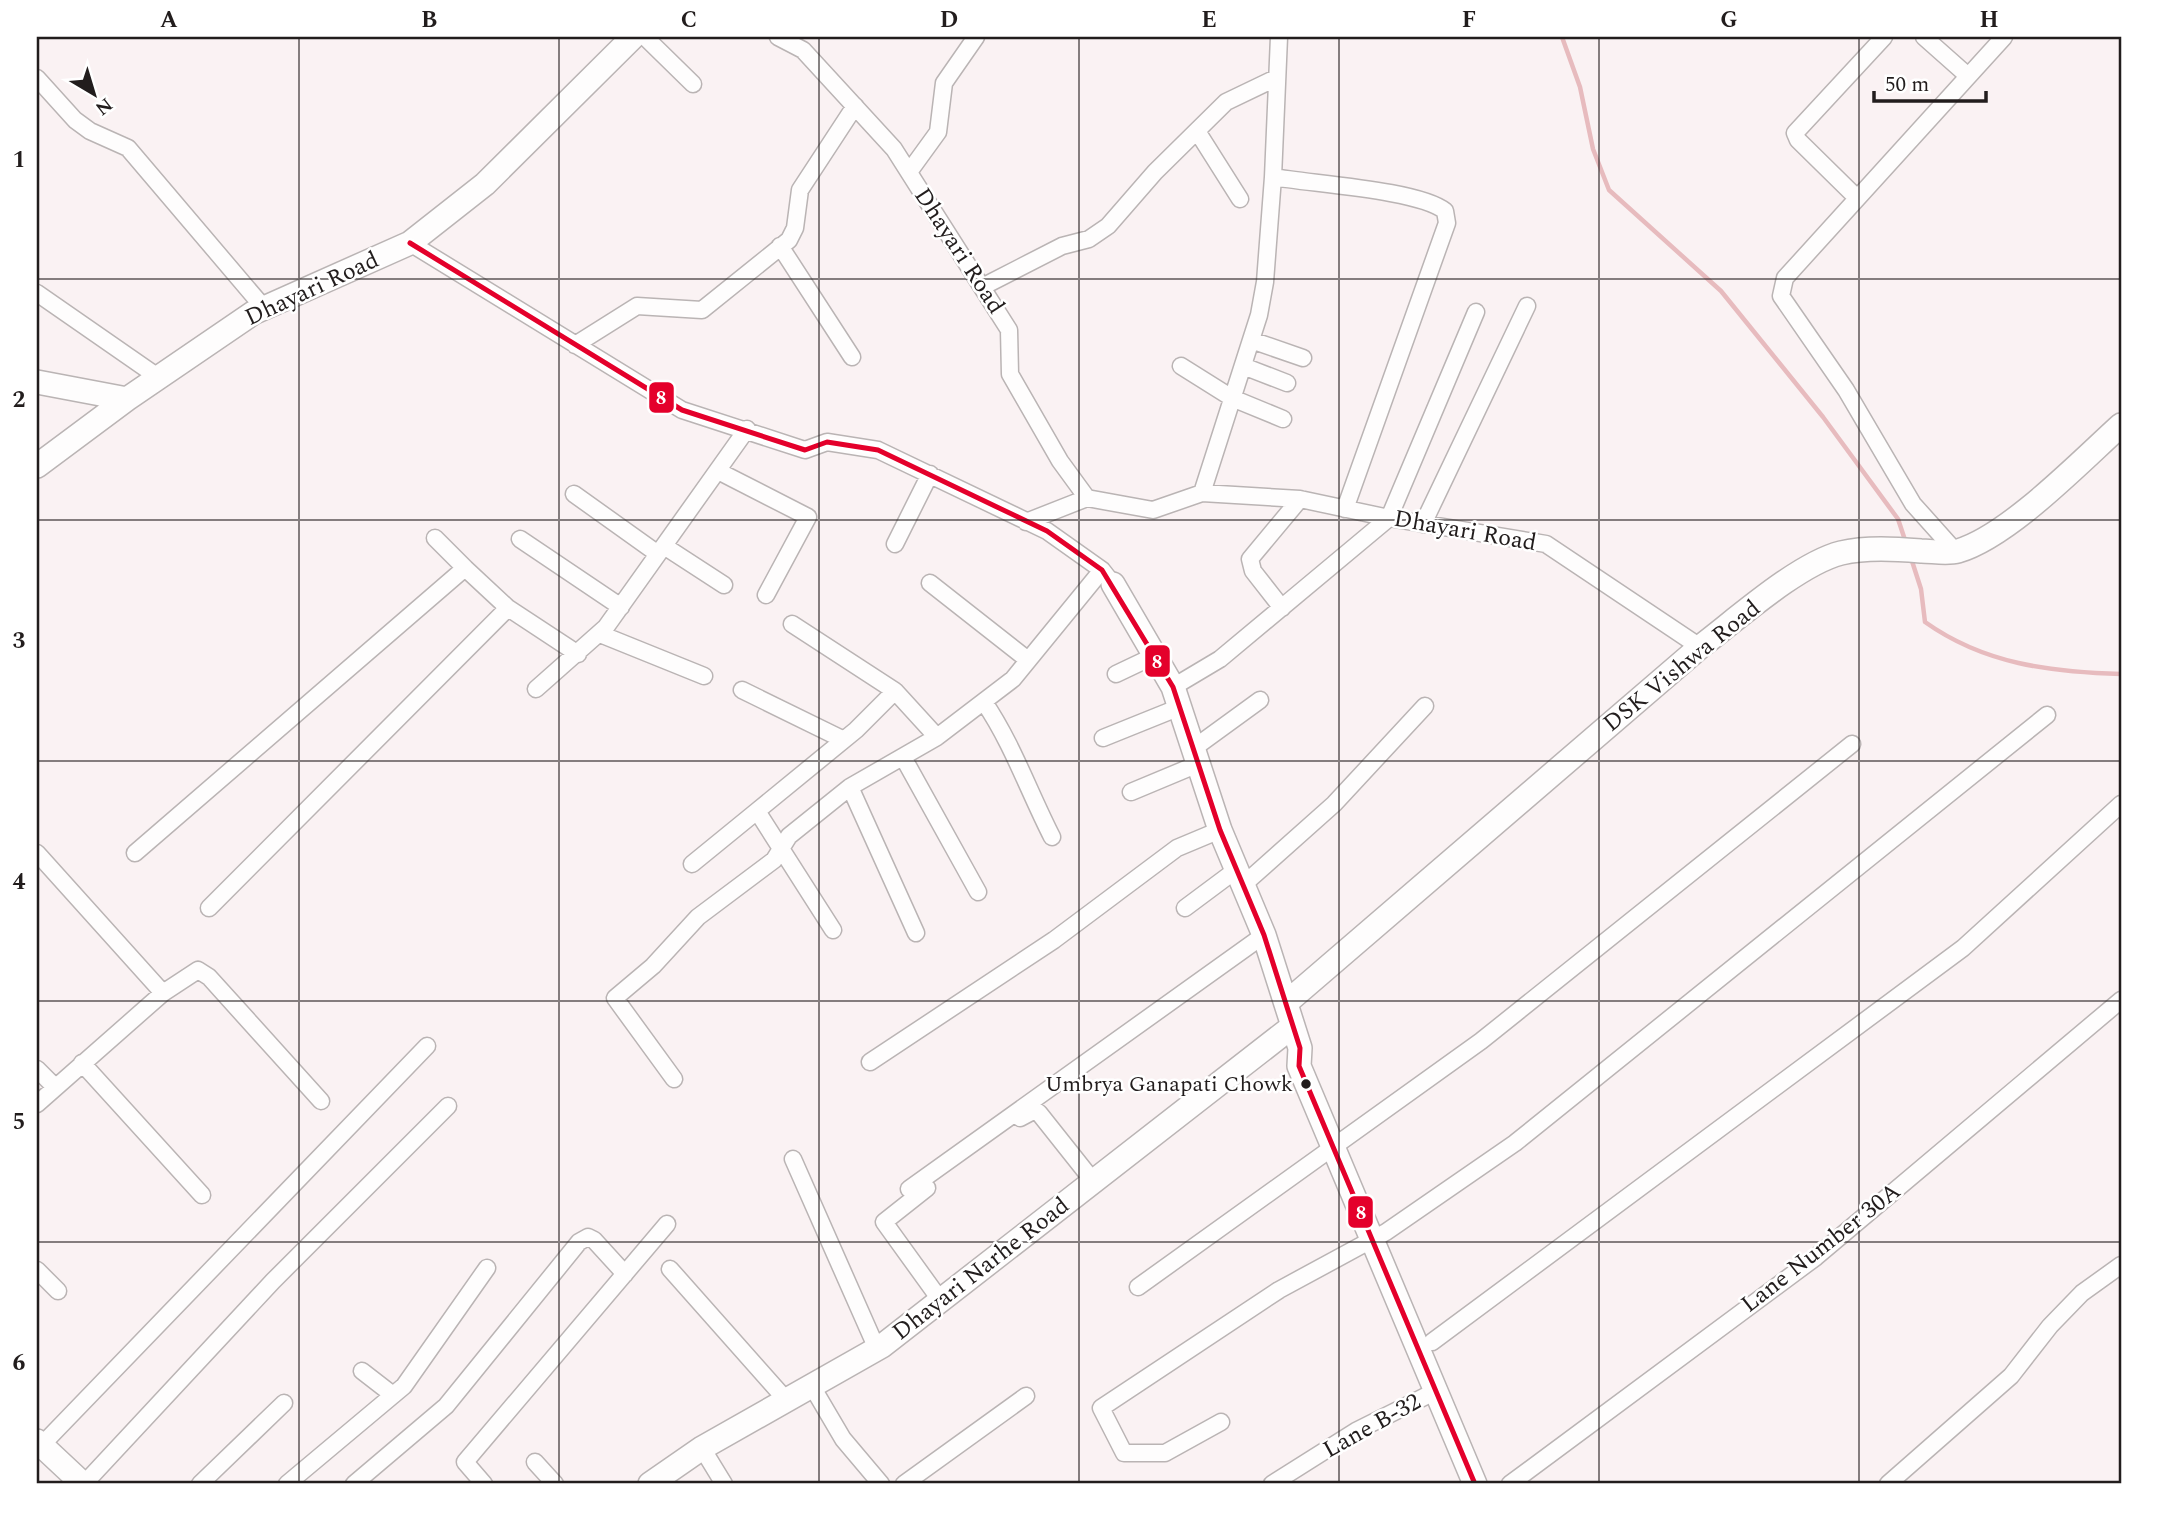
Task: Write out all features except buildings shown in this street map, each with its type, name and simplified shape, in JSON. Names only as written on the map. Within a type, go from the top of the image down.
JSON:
[{"type":"street","name":"Dhayari Road","points":[[37,466],[158,377],[264,308],[410,243],[485,184],[633,37]]},
{"type":"street","points":[[645,37],[693,84]]},
{"type":"street","name":"Dhayari Road","points":[[778,37],[803,50],[894,149],[1009,330],[1010,374],[1059,461],[1087,498],[1153,510],[1202,493],[1300,499],[1389,518],[1546,544],[1700,647]]},
{"type":"street","points":[[909,172],[938,132],[944,83],[975,37]]},
{"type":"street","points":[[1202,493],[1251,340],[1265,282],[1279,37]]},
{"type":"street","points":[[1857,198],[1798,140],[1795,132],[1884,37]]},
{"type":"street","points":[[1924,37],[1969,76]]},
{"type":"street","points":[[2004,37],[1785,278],[1781,296],[1846,390],[1913,504],[1947,552],[1979,542],[2015,517],[2121,425]]},
{"type":"street","points":[[37,78],[75,120],[90,131],[128,148],[264,308]]},
{"type":"street","points":[[982,287],[1062,246],[1089,239],[1108,226],[1226,102],[1276,78]]},
{"type":"street","points":[[575,345],[637,306],[702,310],[789,240],[795,228],[800,190],[855,106]]},
{"type":"street","points":[[1197,131],[1240,199]]},
{"type":"street","points":[[1273,177],[1401,195],[1436,204],[1446,211],[1447,223],[1345,509]]},
{"type":"street","points":[[410,243],[682,410],[805,450],[827,442],[878,450],[1046,531],[1108,577],[1156,655],[1177,697],[1220,830],[1264,935],[1296,1037],[1314,1060],[1340,1142],[1379,1235],[1436,1391],[1475,1484]]},
{"type":"street","points":[[780,246],[852,356]]},
{"type":"street","points":[[37,293],[158,377]]},
{"type":"street","points":[[1423,524],[1527,306]]},
{"type":"street","points":[[1103,738],[1177,697],[1389,518],[1476,312]]},
{"type":"street","points":[[1251,340],[1303,358]]},
{"type":"street","points":[[1181,366],[1232,398],[1283,419]]},
{"type":"street","points":[[1242,366],[1287,383]]},
{"type":"street","points":[[37,382],[127,399]]},
{"type":"street","points":[[536,689],[600,634],[747,429]]},
{"type":"street","points":[[718,471],[808,517],[766,596]]},
{"type":"street","points":[[895,544],[930,474]]},
{"type":"street","points":[[574,494],[661,550],[724,585]]},
{"type":"street","points":[[1026,522],[1087,498]]},
{"type":"street","points":[[1282,608],[1253,571],[1250,559],[1300,499]]},
{"type":"street","points":[[436,538],[508,608],[578,654]]},
{"type":"street","points":[[520,539],[621,607]]},
{"type":"street","name":"DSK Vishwa Road","points":[[1286,1003],[1700,647],[1768,595],[1814,565],[1841,553],[1891,549],[1947,552]]},
{"type":"street","points":[[135,853],[465,568]]},
{"type":"street","points":[[674,1079],[615,998],[653,966],[698,917],[781,853],[789,836],[850,787],[937,737],[1013,679],[1108,577]]},
{"type":"street","points":[[930,583],[1028,660]]},
{"type":"street","points":[[209,908],[508,608]]},
{"type":"street","points":[[792,624],[895,691],[937,737]]},
{"type":"street","points":[[600,634],[704,676]]},
{"type":"street","points":[[1116,674],[1156,655]]},
{"type":"street","points":[[741,690],[842,739]]},
{"type":"street","points":[[692,864],[868,720],[895,691]]},
{"type":"street","points":[[1131,792],[1196,756],[1260,699]]},
{"type":"street","points":[[984,702],[1005,733],[1019,771],[1052,837]]},
{"type":"street","points":[[1185,908],[1240,877],[1334,804],[1426,706]]},
{"type":"street","points":[[1221,1422],[1165,1453],[1124,1453],[1101,1408],[1279,1290],[1379,1235],[1515,1143],[2047,715]]},
{"type":"street","points":[[1138,1287],[1481,1041],[1852,744]]},
{"type":"street","points":[[903,757],[978,892]]},
{"type":"street","points":[[850,787],[916,933]]},
{"type":"street","points":[[1432,1342],[1963,948],[2121,804]]},
{"type":"street","points":[[757,811],[781,853],[793,864],[833,930]]},
{"type":"street","points":[[870,1062],[1054,940],[1177,848],[1220,830]]},
{"type":"street","points":[[37,853],[163,993]]},
{"type":"street","points":[[909,1189],[1264,935]]},
{"type":"street","points":[[37,1104],[163,993],[198,970],[209,977],[321,1101]]},
{"type":"street","name":"Lane Number 30A","points":[[1510,1484],[1816,1257],[2121,1000]]},
{"type":"street","name":"Dhayari Narhe Road","points":[[650,1484],[702,1448],[813,1388],[877,1349],[1093,1181],[1296,1037]]},
{"type":"street","points":[[427,1046],[38,1445],[84,1484],[273,1281],[449,1106]]},
{"type":"street","points":[[82,1063],[202,1195]]},
{"type":"street","points":[[37,1069],[55,1087]]},
{"type":"street","points":[[941,1301],[886,1229],[886,1219],[1035,1110],[1093,1181]]},
{"type":"street","points":[[793,1160],[877,1349]]},
{"type":"street","points":[[484,1484],[465,1462],[667,1224]]},
{"type":"street","points":[[1379,1235],[1432,1342],[1491,1484]]},
{"type":"street","points":[[354,1484],[446,1406],[579,1242],[588,1237],[594,1240],[625,1274]]},
{"type":"street","points":[[1888,1484],[2011,1376],[2050,1326],[2082,1293],[2121,1265]]},
{"type":"street","points":[[287,1484],[404,1386],[488,1268]]},
{"type":"street","points":[[670,1269],[788,1402]]},
{"type":"street","points":[[37,1270],[58,1291]]},
{"type":"street","points":[[362,1371],[393,1395]]},
{"type":"street","points":[[813,1388],[843,1439],[881,1484]]},
{"type":"street","name":"Lane B-32","points":[[1272,1484],[1356,1431],[1436,1391]]},
{"type":"street","points":[[904,1484],[1026,1396]]},
{"type":"street","points":[[200,1484],[284,1403]]},
{"type":"street","points":[[702,1448],[724,1484]]},
{"type":"street","points":[[535,1462],[555,1484]]},
{"type":"waterway","points":[[1562,37],[1580,87],[1593,149],[1609,190],[1721,291],[1823,417],[1898,519],[1906,543]]},
{"type":"waterway","points":[[1911,558],[1921,589],[1925,622],[1947,636],[1971,648],[2018,663],[2069,671],[2121,674]]},
{"type":"transit line","name":"8","points":[[410,243],[682,410],[805,450],[827,442],[878,450],[1047,531],[1102,570],[1173,687],[1220,830],[1264,935],[1300,1048],[1299,1066],[1475,1484]]},
{"type":"place","name":"Umbrya Ganapati Chowk","points":[[1306,1084]]}]
